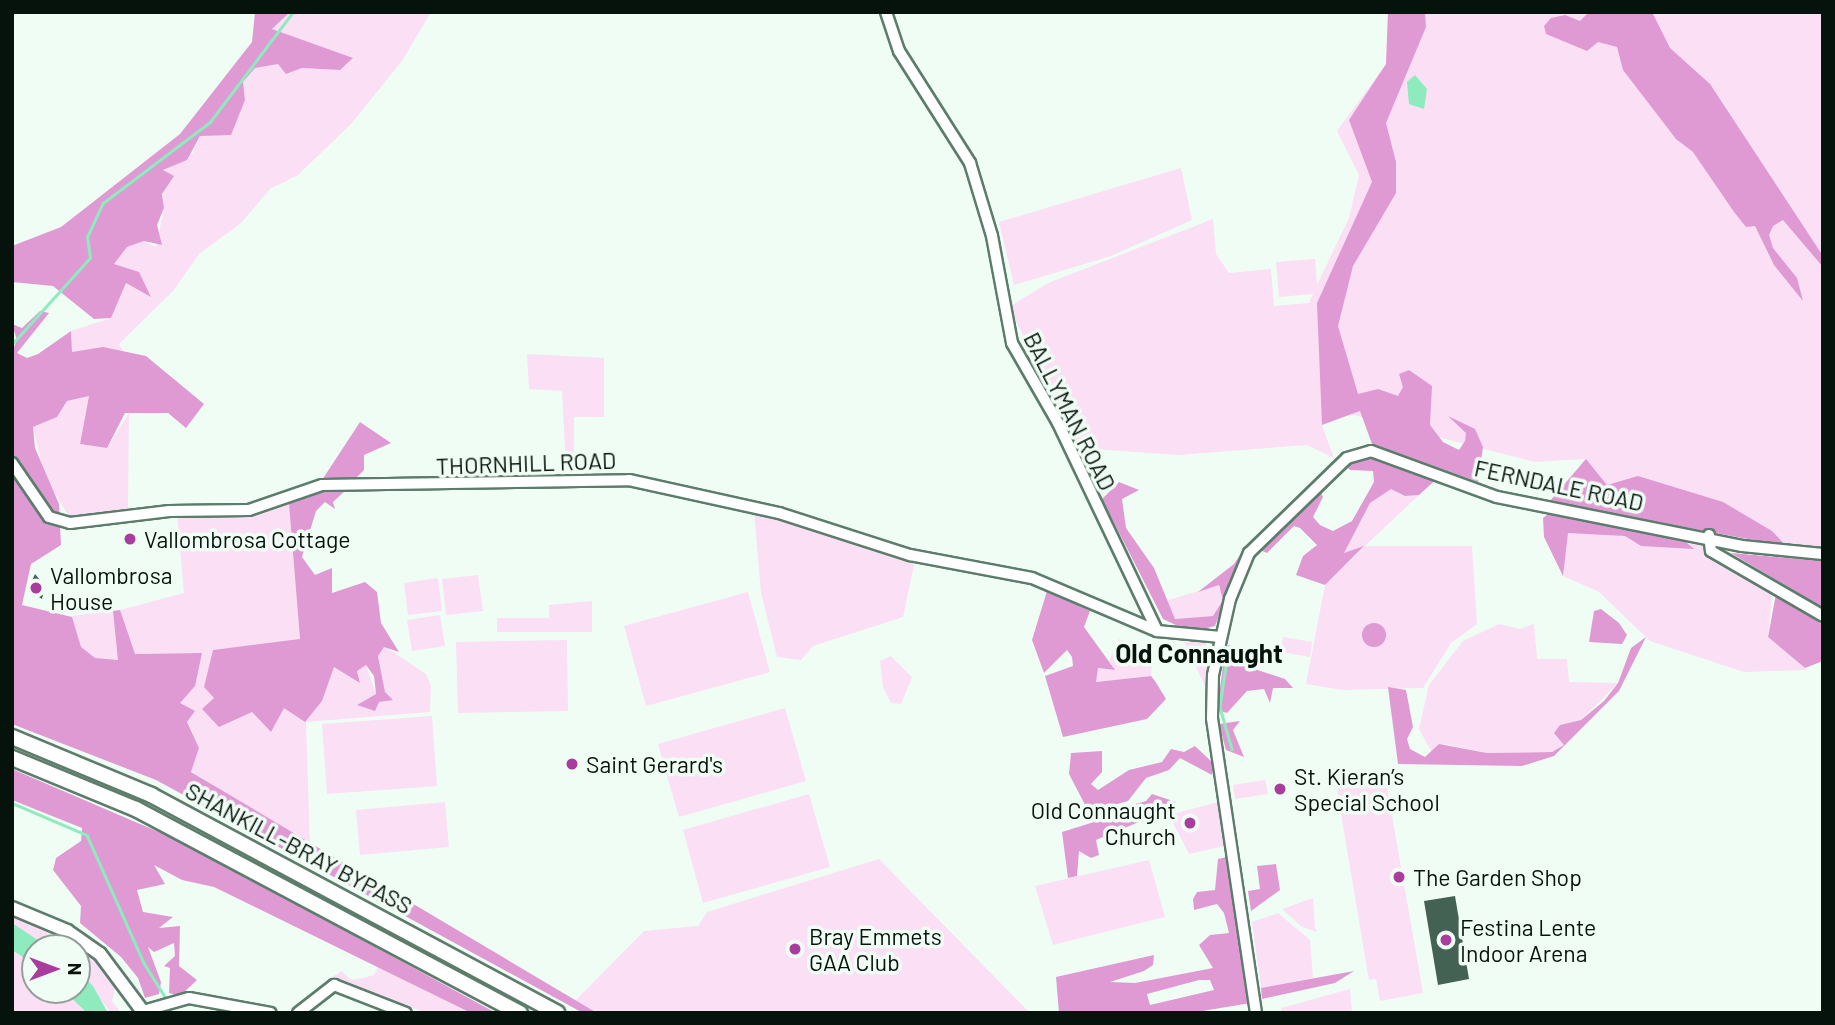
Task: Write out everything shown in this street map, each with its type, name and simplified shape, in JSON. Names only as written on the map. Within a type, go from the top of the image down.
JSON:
[{"type":"highway","name":"SHANKILL-BRAY BYPASS","points":[[12,737],[151,795],[557,1013]]},
{"type":"highway","name":"SHANKILL-BRAY BYPASS","points":[[12,758],[136,808],[520,1013]]},
{"type":"main road","points":[[12,908],[67,931],[100,954],[143,1012]]},
{"type":"street","name":"BALLYMAN ROAD","points":[[886,12],[899,51],[970,163],[992,236],[1012,343],[1058,423],[1157,631]]},
{"type":"street","name":"FERNDALE ROAD","points":[[1256,1013],[1218,759],[1211,690],[1233,590],[1255,544],[1358,451],[1385,454],[1497,497],[1709,535],[1742,546],[1823,554]]},
{"type":"street","name":"THORNHILL ROAD","points":[[12,463],[49,517],[70,523],[169,511],[249,510],[321,485],[629,480],[779,513],[910,555],[1032,578],[1157,631],[1221,637]]},
{"type":"street","points":[[1709,535],[1711,551],[1823,616]]},
{"type":"street","points":[[298,1013],[334,985],[383,1009],[405,1013]]},
{"type":"street","points":[[143,1012],[172,1002],[215,1009],[271,1013]]},
{"type":"shaded area","points":[[255,12],[290,12],[272,29],[353,58],[340,70],[302,68],[286,74],[278,64],[255,68],[243,82],[245,100],[231,135],[200,136],[187,160],[163,170],[174,176],[162,194],[164,208],[157,225],[162,245],[144,241],[127,247],[114,264],[139,272],[151,297],[126,283],[111,318],[94,319],[53,286],[12,282],[12,246],[61,227],[180,134],[252,42]]},
{"type":"shaded area","points":[[290,12],[431,12],[402,61],[351,124],[298,175],[270,189],[241,223],[199,254],[174,290],[119,344],[123,351],[72,352],[71,331],[111,318],[126,283],[150,296],[113,264],[127,247],[144,241],[156,247],[164,208],[163,171],[193,153],[200,136],[245,100],[243,82],[255,68],[278,63],[286,74],[302,68],[340,70],[352,59],[272,29]]},
{"type":"shaded area","points":[[1388,12],[1823,12],[1823,548],[1786,546],[1610,493],[1579,467],[1585,459],[1535,462],[1342,412],[1322,425],[1334,458],[1307,445],[1178,455],[1079,448],[1009,307],[1048,283],[1213,219],[1216,254],[1229,273],[1271,269],[1274,306],[1309,303],[1313,294],[1279,297],[1276,262],[1315,259],[1317,285],[1349,218],[1359,175],[1337,131],[1386,64]]},
{"type":"shaded area","points":[[1388,12],[1425,12],[1426,27],[1386,123],[1396,162],[1396,193],[1353,266],[1338,326],[1358,394],[1378,389],[1398,396],[1403,387],[1399,374],[1409,370],[1432,386],[1430,425],[1443,442],[1459,450],[1465,441],[1466,433],[1448,416],[1475,429],[1483,447],[1478,482],[1372,444],[1360,411],[1322,425],[1317,303],[1372,182],[1349,120],[1386,64]]},
{"type":"shaded area","points":[[1589,12],[1652,12],[1670,48],[1710,84],[1823,256],[1823,267],[1783,220],[1773,226],[1769,235],[1773,248],[1797,278],[1803,301],[1774,265],[1755,226],[1746,227],[1693,152],[1676,139],[1623,70],[1617,47],[1598,42],[1587,51],[1546,34],[1544,26],[1551,18],[1565,15],[1580,21]]},
{"type":"shaded area","points":[[1415,75],[1427,89],[1424,109],[1409,104],[1407,82]]},
{"type":"shaded area","points":[[1181,168],[1192,220],[1111,256],[1014,285],[999,222]]},
{"type":"shaded area","points":[[40,311],[49,313],[17,353],[27,358],[38,354],[71,331],[72,352],[103,347],[146,356],[204,404],[186,428],[168,413],[125,413],[107,448],[80,444],[89,396],[67,401],[57,417],[33,427],[35,448],[59,504],[61,545],[31,564],[22,605],[72,617],[81,647],[95,658],[118,660],[113,611],[120,610],[135,654],[202,653],[195,686],[180,703],[195,711],[187,722],[199,748],[191,772],[597,1013],[583,1013],[156,780],[12,724],[12,352],[17,340],[12,324],[22,328]]},
{"type":"shaded area","points":[[527,354],[604,358],[604,417],[574,417],[574,462],[565,450],[562,391],[529,389]]},
{"type":"shaded area","points":[[89,396],[80,444],[107,448],[129,413],[128,510],[69,516],[45,478],[33,427],[57,417],[67,401]]},
{"type":"shaded area","points":[[360,422],[391,443],[364,455],[364,470],[355,479],[322,480]]},
{"type":"shaded area","points":[[1369,454],[1440,476],[1419,495],[1405,496],[1391,489],[1370,503],[1344,553],[1364,546],[1325,585],[1296,575],[1303,556],[1317,545],[1300,528],[1294,526],[1267,553],[1258,549],[1319,488],[1323,497],[1313,517],[1320,525],[1333,531],[1352,521],[1374,482],[1373,471],[1350,470],[1344,464]]},
{"type":"shaded area","points":[[1586,459],[1607,485],[1638,476],[1723,502],[1772,531],[1786,546],[1549,502]]},
{"type":"shaded area","points":[[1119,482],[1139,490],[1122,499],[1126,528],[1154,568],[1175,619],[1213,616],[1223,600],[1219,585],[1198,592],[1234,564],[1244,549],[1215,626],[1191,632],[1163,619],[1102,499]]},
{"type":"shaded area","points":[[1391,488],[1405,496],[1419,495],[1365,546],[1472,546],[1477,624],[1451,643],[1423,688],[1342,690],[1306,684],[1325,585],[1363,548],[1343,554],[1370,503]]},
{"type":"shaded area","points":[[321,490],[346,490],[333,502],[335,509],[325,502],[316,511],[302,557],[315,575],[332,568],[332,593],[365,582],[377,592],[381,623],[399,652],[384,647],[378,656],[385,692],[393,700],[379,702],[375,711],[357,705],[376,694],[374,676],[366,665],[357,671],[360,683],[334,667],[322,701],[305,722],[284,708],[271,732],[252,712],[219,727],[202,709],[214,698],[204,687],[213,650],[300,639],[289,504]]},
{"type":"shaded area","points":[[289,504],[300,640],[213,650],[214,698],[203,710],[252,712],[322,701],[334,666],[360,682],[357,671],[366,665],[376,694],[357,705],[379,702],[385,693],[378,656],[384,646],[426,674],[431,686],[430,712],[306,722],[310,846],[191,771],[199,748],[179,703],[202,653],[134,654],[122,619],[125,659],[68,663],[71,616],[120,610],[184,593],[177,514],[250,516]]},
{"type":"shaded area","points":[[754,511],[915,560],[903,617],[813,646],[801,660],[777,657],[761,593]]},
{"type":"shaded area","points":[[1548,514],[1681,538],[1694,549],[1641,546],[1625,536],[1568,533],[1563,576],[1544,537],[1543,518]]},
{"type":"shaded area","points":[[1567,533],[1625,536],[1641,546],[1681,538],[1699,540],[1773,586],[1768,637],[1807,670],[1744,672],[1650,641],[1599,592],[1563,576]]},
{"type":"shaded area","points":[[1731,553],[1823,561],[1823,608]]},
{"type":"shaded area","points":[[478,575],[483,611],[446,615],[442,579]]},
{"type":"shaded area","points":[[438,578],[442,611],[408,615],[404,583]]},
{"type":"shaded area","points":[[1219,585],[1223,600],[1213,616],[1174,619],[1165,601]]},
{"type":"shaded area","points":[[1047,591],[1090,611],[1084,627],[1115,670],[1098,668],[1096,682],[1151,676],[1155,681],[1166,699],[1147,719],[1063,737],[1045,676],[1073,666],[1072,657],[1067,650],[1044,673],[1032,640]]},
{"type":"shaded area","points":[[748,592],[770,672],[646,706],[624,626]]},
{"type":"shaded area","points":[[1776,594],[1823,625],[1823,661],[1805,668],[1768,637]]},
{"type":"shaded area","points":[[592,601],[592,632],[497,632],[497,618],[549,618],[549,605]]},
{"type":"shaded area","points":[[1601,609],[1619,623],[1627,635],[1622,644],[1589,642],[1594,611]]},
{"type":"shaded area","points":[[440,615],[445,646],[412,651],[407,620]]},
{"type":"shaded area","points":[[1374,623],[1383,626],[1386,635],[1383,644],[1374,647],[1365,644],[1362,635],[1365,626]]},
{"type":"shaded area","points":[[1499,624],[1520,629],[1534,624],[1537,659],[1567,659],[1569,682],[1618,683],[1581,720],[1560,725],[1564,745],[1552,752],[1487,753],[1444,744],[1431,751],[1419,729],[1429,685],[1463,641]]},
{"type":"shaded area","points":[[1283,637],[1312,642],[1310,657],[1281,652]]},
{"type":"shaded area","points":[[1646,637],[1619,691],[1554,756],[1522,766],[1398,764],[1388,687],[1406,690],[1413,727],[1407,739],[1410,749],[1425,757],[1439,744],[1487,753],[1552,752],[1564,745],[1554,733],[1560,725],[1581,720],[1604,701],[1618,683],[1631,648]]},
{"type":"shaded area","points":[[1119,639],[1153,650],[1151,676],[1095,682],[1097,668],[1115,670],[1109,661]]},
{"type":"shaded area","points":[[567,640],[568,711],[458,713],[456,642]]},
{"type":"shaded area","points":[[1203,641],[1213,650],[1205,686],[1184,642]]},
{"type":"shaded area","points":[[891,656],[912,677],[901,704],[891,703],[883,687],[880,661]]},
{"type":"shaded area","points":[[1224,659],[1285,679],[1293,688],[1273,688],[1270,703],[1264,689],[1247,691],[1227,713],[1217,710]]},
{"type":"shaded area","points":[[785,708],[806,781],[679,817],[658,744]]},
{"type":"shaded area","points":[[432,716],[437,786],[327,794],[322,724]]},
{"type":"shaded area","points":[[1240,721],[1233,730],[1244,757],[1226,750],[1219,724]]},
{"type":"shaded area","points":[[1195,746],[1214,764],[1212,775],[1180,758],[1169,770],[1146,778],[1128,801],[1107,807],[1109,811],[1146,801],[1152,794],[1176,802],[1153,822],[1139,822],[1096,840],[1099,855],[1091,858],[1079,851],[1077,876],[1068,878],[1062,832],[1094,822],[1069,774],[1071,753],[1102,751],[1102,772],[1091,784],[1098,790],[1129,770],[1162,762],[1171,749],[1184,752]]},
{"type":"shaded area","points":[[12,769],[189,845],[496,1013],[471,1013],[214,887],[182,880],[154,865],[165,884],[137,890],[143,912],[173,917],[159,928],[180,926],[179,966],[197,980],[180,996],[169,993],[170,968],[164,966],[175,956],[174,943],[154,952],[148,947],[161,982],[159,994],[145,998],[138,978],[121,957],[80,923],[81,906],[53,870],[56,858],[81,841],[82,828],[12,800]]},
{"type":"shaded area","points":[[1385,775],[1423,993],[1380,1001],[1376,979],[1369,980],[1336,784]]},
{"type":"shaded area","points":[[1265,780],[1268,794],[1235,799],[1233,785]]},
{"type":"shaded area","points":[[809,794],[830,867],[703,903],[683,830]]},
{"type":"shaded area","points":[[445,802],[449,847],[360,855],[356,810]]},
{"type":"shaded area","points":[[1218,802],[1224,846],[1189,854],[1169,815]]},
{"type":"shaded area","points":[[1227,857],[1251,1003],[1190,1013],[1059,1013],[1056,977],[1154,955],[1153,965],[1144,971],[1110,982],[1135,983],[1213,968],[1199,945],[1210,935],[1229,933],[1224,913],[1217,904],[1194,910],[1193,899],[1197,892],[1215,890],[1218,859]],"holes":[[[1199,980],[1210,980],[1214,990],[1150,1005],[1147,994]]]},
{"type":"shaded area","name":"Bray Emmets GAA Club","points":[[879,859],[1030,1013],[597,1013],[575,1001],[644,931],[698,926],[707,912]]},
{"type":"shaded area","points":[[1149,860],[1165,917],[1053,945],[1035,886]]},
{"type":"shaded area","points":[[1276,864],[1280,890],[1251,911],[1248,891],[1260,889],[1257,866]]},
{"type":"shaded area","points":[[1313,898],[1317,932],[1302,927],[1282,909]]},
{"type":"shaded area","points":[[1278,913],[1310,940],[1313,978],[1261,988],[1252,922]]},
{"type":"shaded area","points":[[12,915],[50,934],[26,934],[12,926]]},
{"type":"shaded area","points":[[12,923],[29,934],[21,934],[21,956],[12,950]]},
{"type":"shaded area","points":[[12,950],[21,956],[21,1004],[78,1004],[87,1013],[12,1013]]},
{"type":"shaded area","points":[[91,954],[116,984],[112,1001],[121,1013],[111,1013],[91,988]]},
{"type":"shaded area","points":[[378,967],[471,1013],[426,1013],[332,977],[342,971],[351,980],[363,978],[374,975]]},
{"type":"shaded area","points":[[1354,971],[1335,983],[1262,999],[1261,988]]},
{"type":"shaded area","points":[[91,984],[108,1013],[87,1013],[78,1004],[91,1004]]},
{"type":"shaded area","points":[[1350,989],[1352,1013],[1282,1013],[1281,1008]]},
{"type":"building","name":"Vallombrosa House","points":[[35,574],[45,586],[42,599],[28,590]]},
{"type":"building","name":"Festina Lente Indoor Arena","points":[[1455,896],[1469,979],[1438,985],[1424,901]]},
{"type":"waterway","points":[[12,344],[90,258],[87,237],[103,203],[210,122],[293,12]]},
{"type":"waterway","points":[[1229,646],[1220,707],[1232,749]]},
{"type":"waterway","points":[[12,803],[87,835],[144,963],[167,1000]]},
{"type":"place","name":"Vallombrosa Cottage","points":[[130,539]]},
{"type":"place","name":"Vallombrosa House","points":[[36,588]]},
{"type":"place","name":"Saint Gerard's","points":[[572,764]]},
{"type":"place","name":"St. Kieran’s Special School","points":[[1280,789]]},
{"type":"place","name":"Old Connaught Church","points":[[1190,823]]},
{"type":"place","name":"The Garden Shop","points":[[1399,877]]},
{"type":"place","name":"Festina Lente Indoor Arena","points":[[1446,940]]},
{"type":"place","name":"Bray Emmets GAA Club","points":[[795,949]]},
{"type":"district","name":"Old Connaught","points":[[1199,653]]}]
